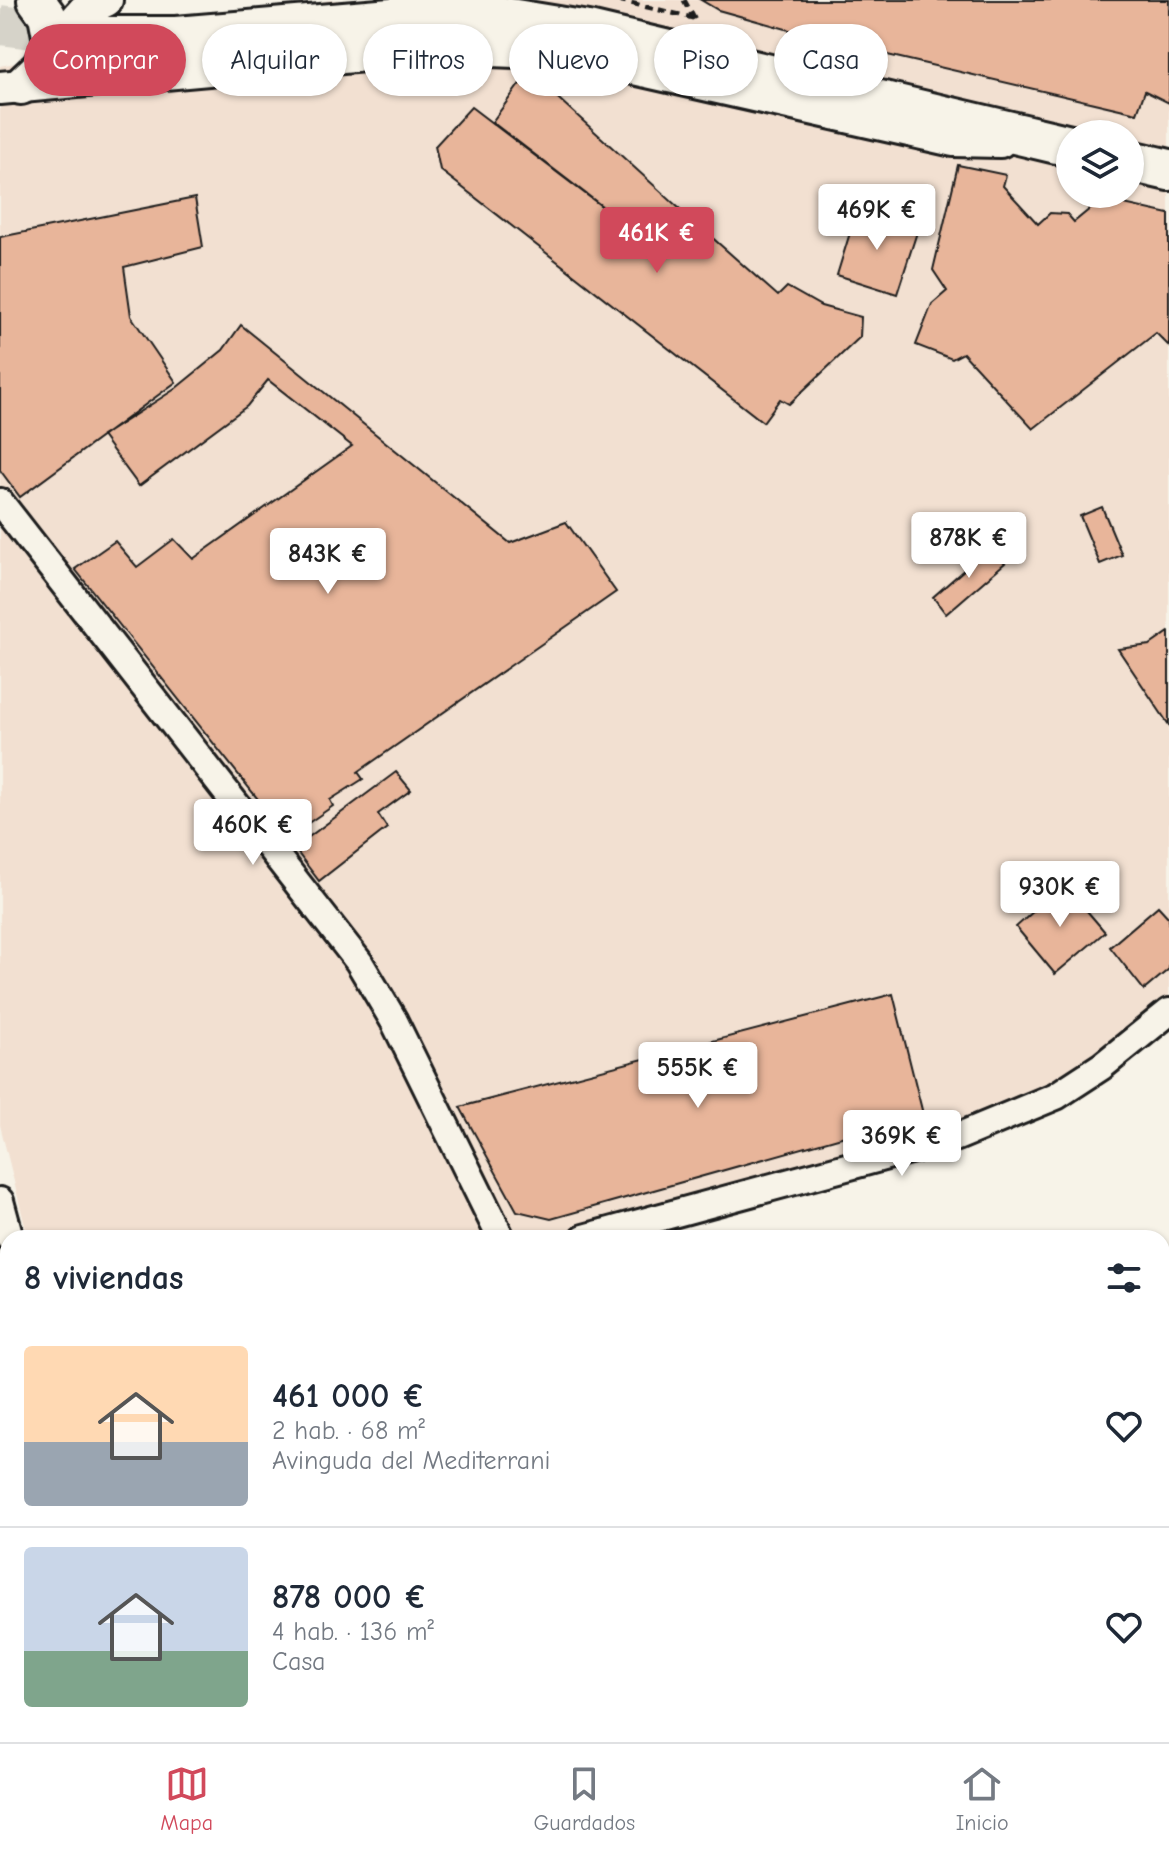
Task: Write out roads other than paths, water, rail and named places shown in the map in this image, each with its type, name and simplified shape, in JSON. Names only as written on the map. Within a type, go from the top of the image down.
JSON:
[{"type":"main road","points":[[36,0],[47,15],[49,24]]},
{"type":"main road","points":[[103,18],[176,37],[439,15],[503,18],[588,32],[1056,143]]},
{"type":"main road","points":[[1144,164],[1169,170]]},
{"type":"street","points":[[73,24],[85,10],[103,18]]},
{"type":"street","points":[[10,87],[442,48],[501,50],[620,65],[953,140],[1056,144]]},
{"type":"street","points":[[2,509],[359,962],[394,1021],[497,1230]]},
{"type":"street","points":[[614,1230],[957,1137],[1056,1096],[1102,1066],[1169,1012]]},
{"type":"street","points":[[0,1201],[5,1230]]},
{"type":"tunnel","points":[[0,25],[24,28]]}]
